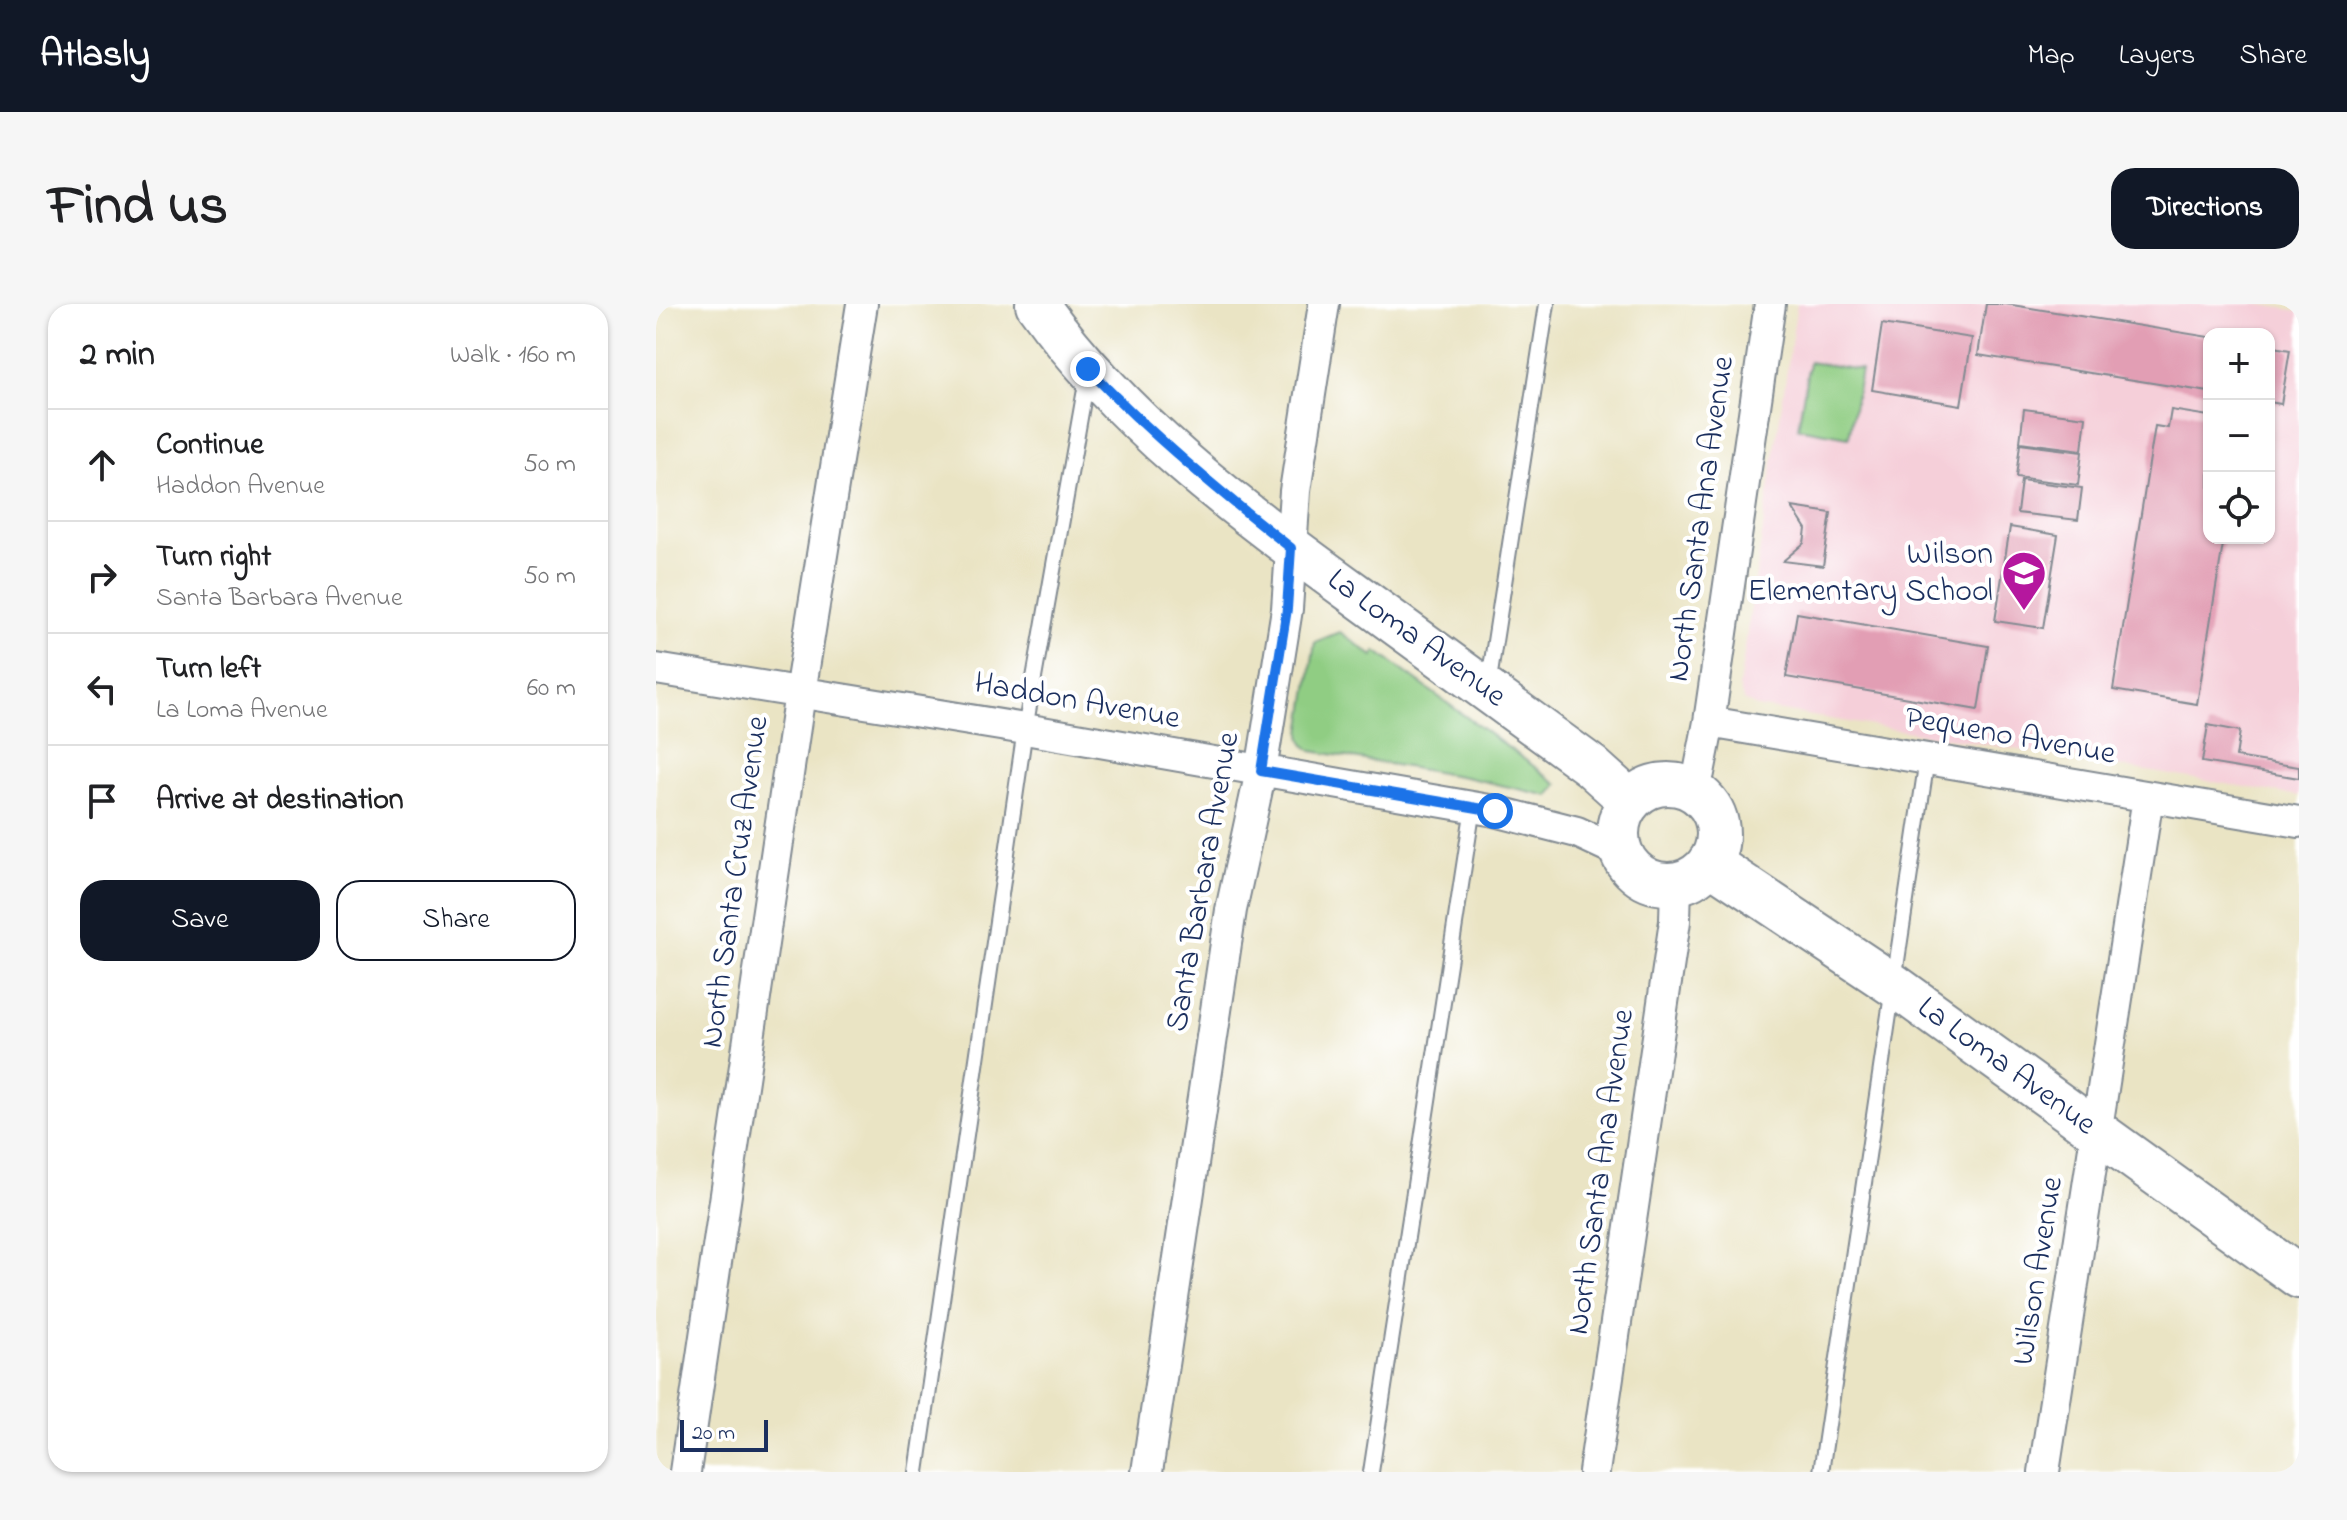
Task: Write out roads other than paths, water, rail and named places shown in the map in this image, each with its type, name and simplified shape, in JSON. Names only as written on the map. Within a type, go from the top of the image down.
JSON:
[{"type":"main road","name":"La Loma Avenue","points":[[1037,304],[1088,369],[1196,474],[1291,548],[1591,766],[1630,801]]},
{"type":"main road","points":[[1666,784],[1692,790],[1702,797],[1715,817],[1718,840],[1693,873],[1663,884],[1638,874],[1622,853],[1619,826],[1630,801],[1652,787],[1666,784]]},
{"type":"main road","name":"La Loma Avenue","points":[[1693,873],[1895,986],[2299,1277]]},
{"type":"street","name":"North Santa Cruz Avenue","points":[[685,1472],[800,693],[862,304]]},
{"type":"street","name":"Santa Barbara Avenue","points":[[1147,1472],[1231,910],[1261,771],[1287,609],[1295,491],[1324,304]]},
{"type":"street","name":"North Santa Ana Avenue","points":[[1692,790],[1699,773],[1709,722],[1770,304]]},
{"type":"street","name":"Haddon Avenue","points":[[656,669],[1473,807],[1577,832],[1622,853]]},
{"type":"street","name":"Pequeno Avenue","points":[[1709,722],[2299,822]]},
{"type":"street","name":"Wilson Avenue","points":[[2044,1472],[2148,797]]},
{"type":"street","name":"North Santa Ana Avenue","points":[[1594,1472],[1675,921],[1693,873]]},
{"type":"lane","points":[[1488,691],[1547,304]]},
{"type":"lane","points":[[917,1472],[1025,729],[1088,369]]},
{"type":"lane","points":[[1821,1472],[1927,759]]},
{"type":"lane","points":[[1371,1472],[1473,807]]},
{"type":"place","name":"Wilson Elementary School","points":[[2024,612]]}]
